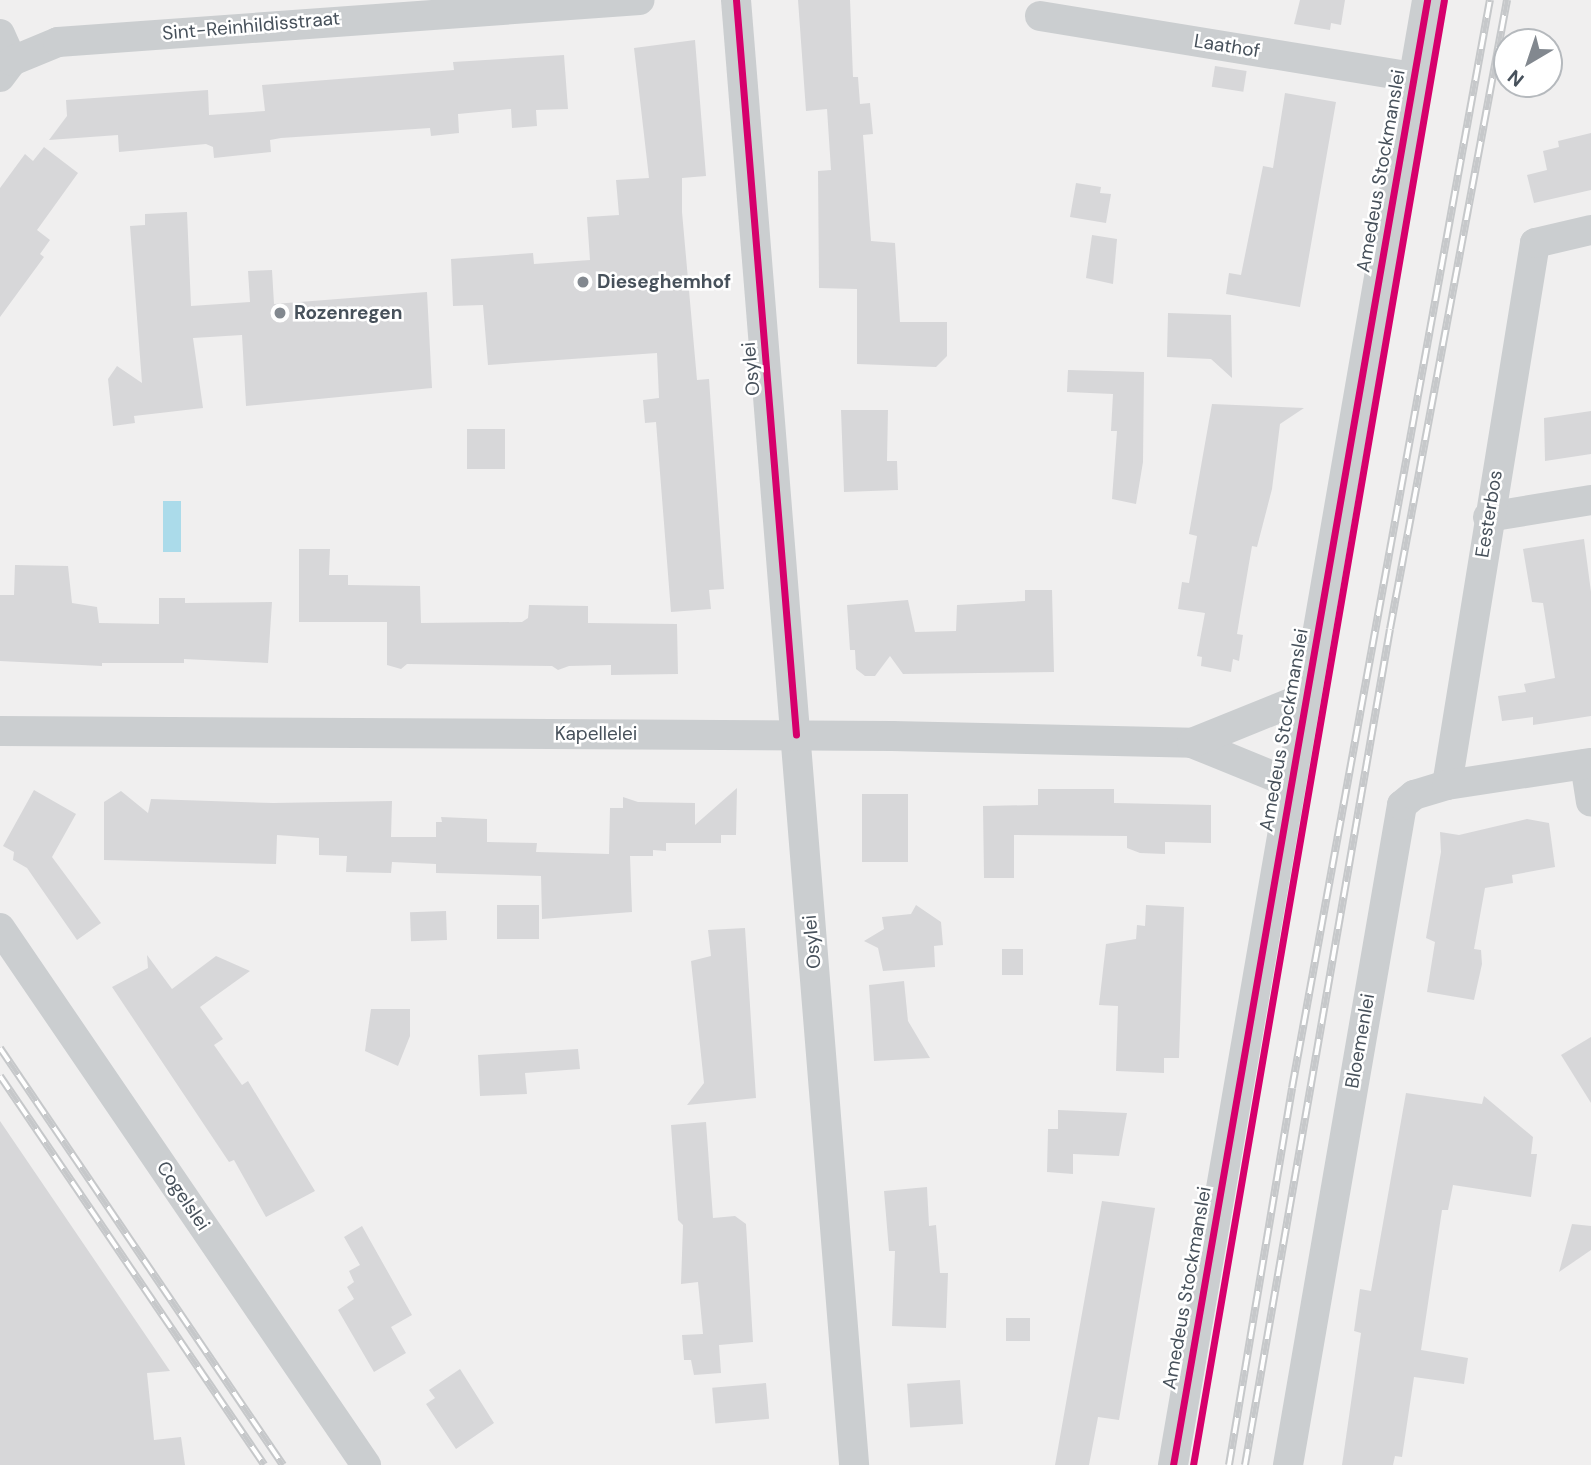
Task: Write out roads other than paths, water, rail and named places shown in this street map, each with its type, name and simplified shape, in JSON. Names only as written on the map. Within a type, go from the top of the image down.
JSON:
[{"type":"street","name":"Sint-Reinhildisstraat","points":[[6,69],[58,42],[390,7],[639,0]]},
{"type":"street","name":"Osylei","points":[[736,0],[854,1465]]},
{"type":"street","name":"Amedeus Stockmanslei","points":[[1173,1465],[1427,0]]},
{"type":"street","name":"Laathof","points":[[1040,16],[1413,77]]},
{"type":"street","points":[[0,34],[6,69]]},
{"type":"street","name":"Eesterbos","points":[[1447,785],[1488,517],[1535,243],[1591,230]]},
{"type":"street","points":[[1488,517],[1591,500]]},
{"type":"street","name":"Kapellelei","points":[[1192,743],[1306,697]]},
{"type":"street","name":"Kapellelei","points":[[0,732],[796,736],[1192,743],[1290,783]]},
{"type":"street","name":"Bloemenlei","points":[[1287,1465],[1399,814],[1414,795],[1447,785],[1588,763],[1591,802]]},
{"type":"street","name":"Cogelslei","points":[[0,928],[366,1465]]},
{"type":"water","points":[[163,501],[181,501],[181,552],[163,552]]},
{"type":"railway","points":[[1229,1465],[1292,1088],[1490,0]]},
{"type":"railway","points":[[1245,1465],[1390,629],[1507,0]]},
{"type":"railway","points":[[0,1048],[283,1465]]},
{"type":"railway","points":[[0,1076],[264,1465]]},
{"type":"place","name":"Dieseghemhof","points":[[583,282]]},
{"type":"place","name":"Rozenregen","points":[[280,313]]}]
